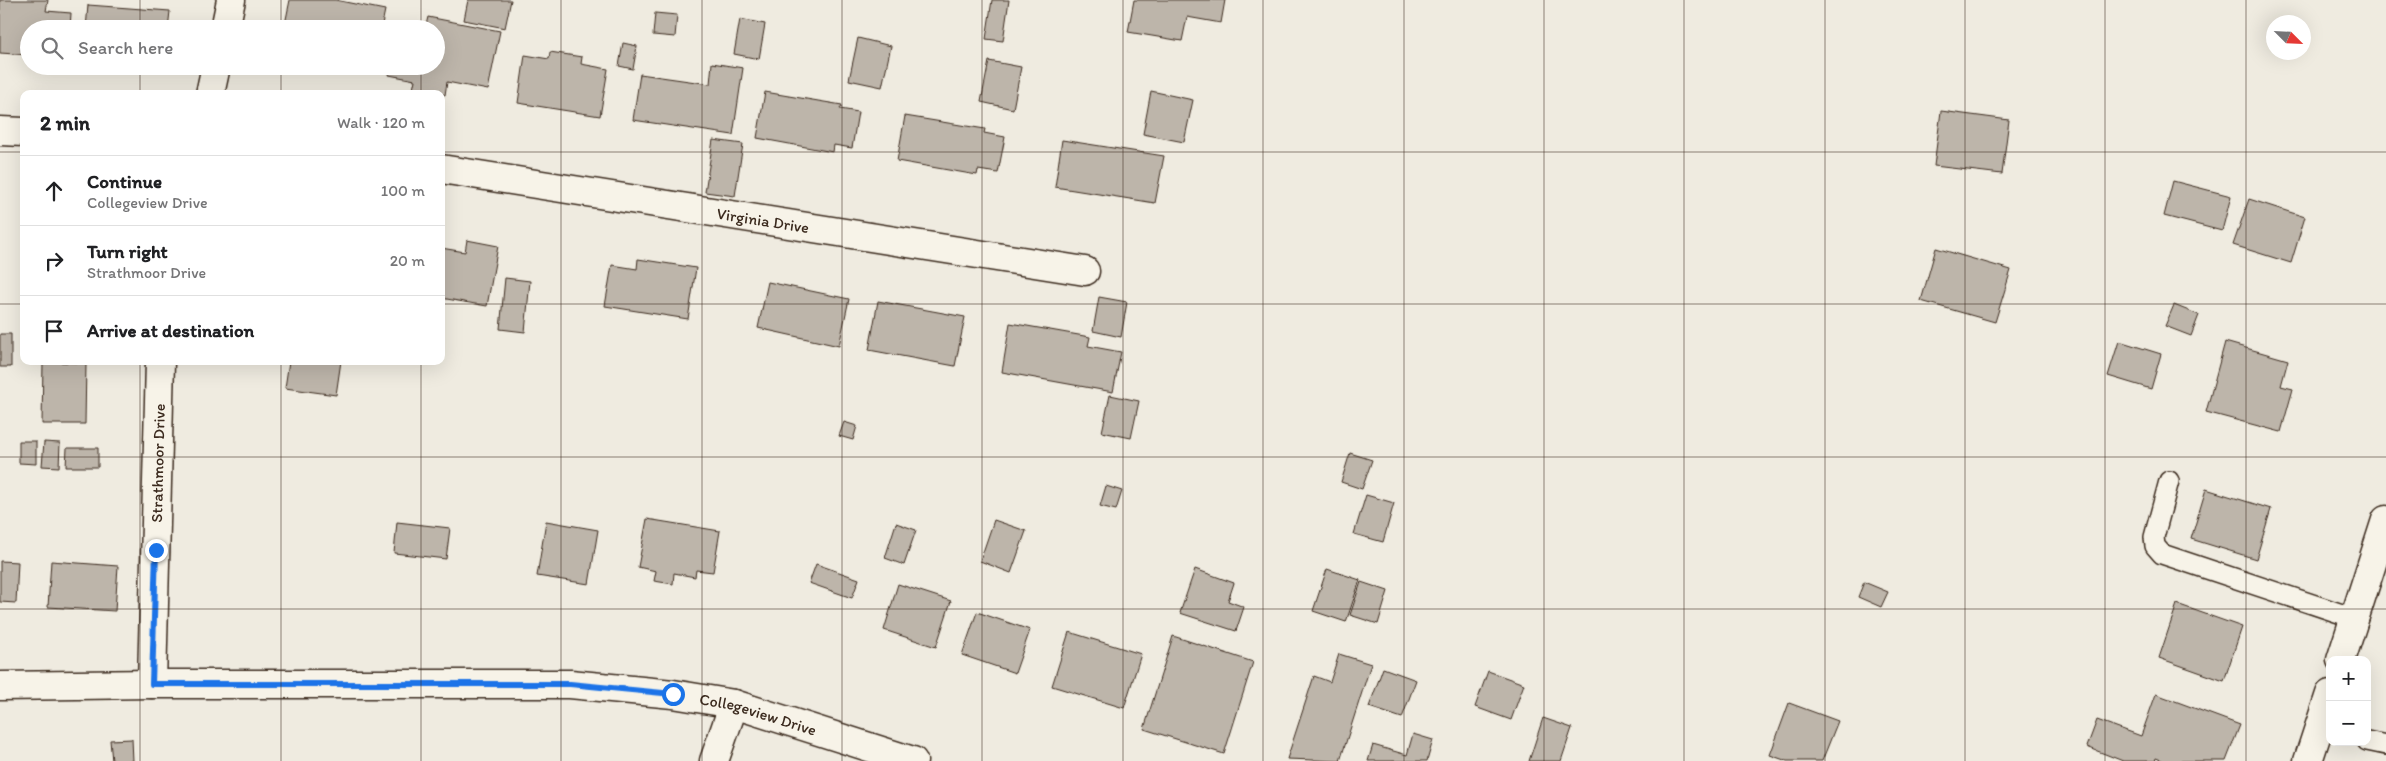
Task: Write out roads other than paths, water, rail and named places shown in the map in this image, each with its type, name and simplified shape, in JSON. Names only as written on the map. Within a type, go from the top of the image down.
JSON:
[{"type":"street","points":[[227,20],[231,0]]},
{"type":"street","points":[[211,90],[214,75]]},
{"type":"street","points":[[0,132],[20,132]]},
{"type":"street","name":"Virginia Drive","points":[[445,170],[1085,271]]},
{"type":"street","name":"Strathmoor Drive","points":[[152,684],[160,365]]},
{"type":"street","points":[[2342,656],[2386,520]]},
{"type":"street","name":"Collegeview Drive","points":[[0,686],[570,684],[673,694],[734,704],[913,761]]},
{"type":"street","points":[[2308,761],[2324,733],[2329,701]]},
{"type":"street","points":[[714,761],[734,704]]},
{"type":"lane","points":[[2169,480],[2154,537],[2155,546],[2162,554],[2354,618]]},
{"type":"lane","points":[[2371,743],[2386,745]]}]
